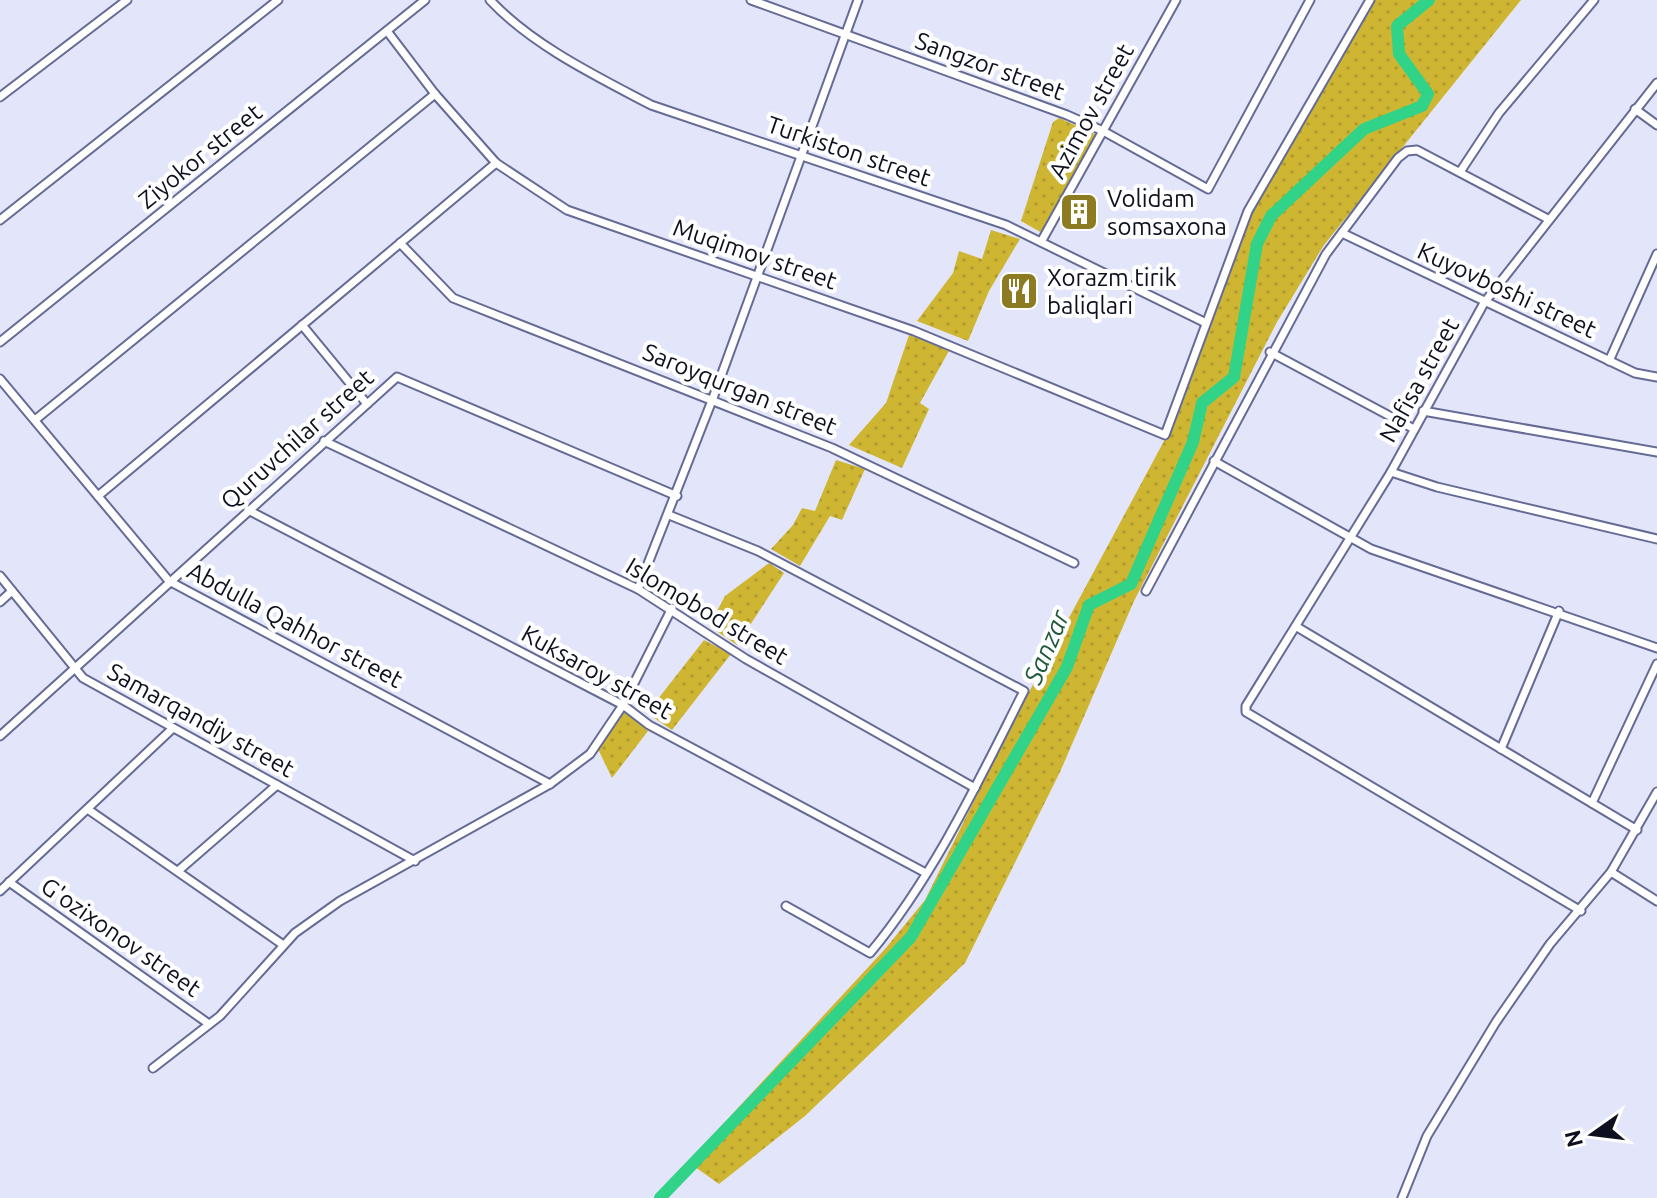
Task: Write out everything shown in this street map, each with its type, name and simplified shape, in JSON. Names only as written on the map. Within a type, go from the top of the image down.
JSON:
[{"type":"street","points":[[0,97],[127,0]]},
{"type":"street","points":[[0,220],[278,0]]},
{"type":"street","name":"Ziyokor street","points":[[0,342],[425,0]]},
{"type":"street","name":"Turkiston street","points":[[490,0],[503,14],[598,78],[651,105],[1006,225],[1206,323]]},
{"type":"street","name":"Sangzor street","points":[[751,0],[1103,131],[1208,189],[1310,0]]},
{"type":"street","points":[[638,589],[677,496],[858,0]]},
{"type":"street","name":"Azimov street","points":[[1041,242],[1176,0]]},
{"type":"street","points":[[1206,323],[1248,211],[1370,0]]},
{"type":"street","points":[[1460,172],[1499,113],[1594,0]]},
{"type":"street","name":"Muqimov street","points":[[387,31],[435,94],[496,163],[567,210],[914,331],[1165,435],[1206,323]]},
{"type":"street","name":"Nafisa street","points":[[1581,911],[1251,714],[1246,706],[1391,472],[1484,303],[1657,83]]},
{"type":"street","points":[[35,420],[435,94]]},
{"type":"street","points":[[1635,109],[1657,125]]},
{"type":"street","points":[[1146,591],[1270,352],[1326,254],[1407,151],[1417,150],[1548,219]]},
{"type":"street","points":[[98,496],[496,163]]},
{"type":"street","name":"Kuyovboshi street","points":[[1342,233],[1635,373],[1657,377]]},
{"type":"street","name":"Saroyqurgan street","points":[[400,243],[453,298],[713,398],[832,448],[1074,563]]},
{"type":"street","points":[[1609,361],[1657,254]]},
{"type":"street","points":[[302,325],[367,404]]},
{"type":"street","points":[[1270,352],[1414,429]]},
{"type":"street","name":"Quruvchilar street","points":[[0,736],[397,377],[677,496]]},
{"type":"street","name":"Abdulla Qahhor street","points":[[0,379],[169,581],[550,784]]},
{"type":"street","points":[[1423,411],[1657,452]]},
{"type":"street","name":"Islomobod street","points":[[324,441],[638,589],[672,608],[746,659],[975,788]]},
{"type":"street","points":[[1214,461],[1371,549],[1559,611],[1657,648]]},
{"type":"street","points":[[1391,472],[1437,487],[1657,539]]},
{"type":"street","name":"Kuksaroy street","points":[[248,510],[623,705],[649,725],[924,872]]},
{"type":"street","points":[[669,515],[758,551],[1024,691],[975,788],[896,921],[870,953],[786,906]]},
{"type":"street","name":"Samarqandiy street","points":[[0,576],[83,678],[415,861]]},
{"type":"street","points":[[0,602],[12,591]]},
{"type":"street","points":[[153,1068],[209,1024],[282,944],[340,901],[550,784],[590,754],[623,705],[672,608]]},
{"type":"street","points":[[1501,749],[1559,611]]},
{"type":"street","points":[[1297,627],[1637,830]]},
{"type":"street","points":[[1592,803],[1657,664]]},
{"type":"street","points":[[0,891],[173,728]]},
{"type":"street","points":[[178,871],[277,785]]},
{"type":"street","points":[[1402,1198],[1427,1136],[1496,1022],[1550,944],[1611,872],[1657,792]]},
{"type":"street","points":[[89,810],[282,944]]},
{"type":"street","points":[[1611,872],[1657,901]]},
{"type":"street","name":"G'ozixonov street","points":[[9,882],[209,1024]]},
{"type":"shaded area","points":[[1374,0],[1521,0],[1324,245],[1277,322],[1134,601],[1060,772],[965,963],[805,1116],[719,1184],[688,1162],[885,949],[925,900],[1014,720],[1178,415],[1253,211]]},
{"type":"shaded area","points":[[1059,118],[1097,135],[1042,233],[1021,221],[1053,122]]},
{"type":"shaded area","points":[[991,230],[1020,239],[989,291],[968,341],[917,321],[953,273],[959,251],[982,259]]},
{"type":"shaded area","points":[[909,335],[950,349],[920,403],[929,409],[902,468],[849,445],[886,403]]},
{"type":"shaded area","points":[[836,460],[865,469],[842,520],[830,516],[800,566],[771,549],[793,525],[802,508],[815,511]]},
{"type":"shaded area","points":[[769,563],[784,573],[737,645],[709,626],[725,596]]},
{"type":"shaded area","points":[[704,640],[731,654],[672,730],[647,713]]},
{"type":"shaded area","points":[[623,710],[648,731],[612,778],[597,747]]},
{"type":"waterway","name":"Sanzar","points":[[660,1198],[911,937],[1067,667],[1089,605],[1131,584],[1193,442],[1202,403],[1234,377],[1257,244],[1271,216],[1364,129],[1422,106],[1428,94],[1399,54],[1397,26],[1429,0]]},
{"type":"place","name":"Volidam somsaxona","points":[[1079,212]]},
{"type":"place","name":"Xorazm tirik baliqlari","points":[[1019,291]]}]
